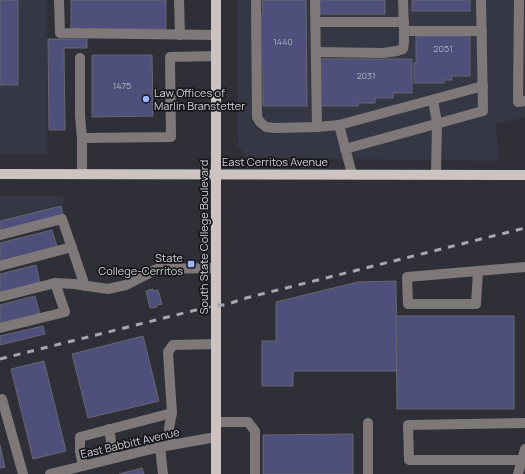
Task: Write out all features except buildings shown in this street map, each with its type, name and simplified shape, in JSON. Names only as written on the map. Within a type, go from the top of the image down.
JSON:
[{"type":"main road","name":"South State College Boulevard","points":[[216,0],[216,474]]},
{"type":"main road","name":"East Cerritos Avenue","points":[[0,174],[525,175]]},
{"type":"street","points":[[59,0],[60,34],[216,35]]},
{"type":"street","points":[[179,0],[180,35]]},
{"type":"street","points":[[256,0],[257,117],[266,127],[317,127],[339,125],[483,86]]},
{"type":"street","points":[[315,0],[317,127]]},
{"type":"street","points":[[316,52],[383,53],[403,49],[403,0]]},
{"type":"street","points":[[345,149],[483,111],[482,0]]},
{"type":"street","points":[[520,0],[518,102],[525,100]]},
{"type":"street","points":[[316,22],[482,31]]},
{"type":"street","points":[[82,138],[171,137],[170,57],[216,56]]},
{"type":"street","points":[[80,58],[82,174]]},
{"type":"street","points":[[433,100],[437,123],[436,174]]},
{"type":"street","points":[[339,125],[352,174]]},
{"type":"street","points":[[0,235],[62,219],[85,286]]},
{"type":"street","points":[[0,266],[72,247]]},
{"type":"street","points":[[478,271],[476,304],[408,304],[407,277],[525,267]]},
{"type":"street","points":[[0,296],[55,283],[108,289],[126,285],[157,269],[216,268]]},
{"type":"street","points":[[0,328],[65,312],[55,283]]},
{"type":"street","points":[[171,445],[169,428],[172,413],[168,352],[173,345],[216,344]]},
{"type":"street","points":[[2,399],[23,474]]},
{"type":"street","points":[[83,466],[80,451],[80,437],[172,413]]},
{"type":"street","points":[[216,422],[248,422],[255,431],[255,474]]},
{"type":"street","points":[[368,423],[368,474]]},
{"type":"street","points":[[522,460],[409,460],[408,425],[525,423]]},
{"type":"street","points":[[109,429],[114,458]]},
{"type":"street","name":"East Babbitt Avenue","points":[[50,474],[160,447],[216,436]]},
{"type":"street","points":[[160,447],[163,474]]},
{"type":"street","points":[[518,474],[525,449]]},
{"type":"shaded area","points":[[0,0],[47,0],[47,154],[0,154]]},
{"type":"shaded area","points":[[237,0],[525,0],[525,117],[496,124],[498,161],[247,158],[238,146]]},
{"type":"shaded area","points":[[0,196],[63,196],[64,204],[0,220]]},
{"type":"railway","points":[[0,359],[216,305],[225,305],[246,298],[525,228]]},
{"type":"place","name":"Law Offices of Marlin Branstetter","points":[[146,99]]},
{"type":"place","name":"State College-Cerritos","points":[[191,264]]}]
